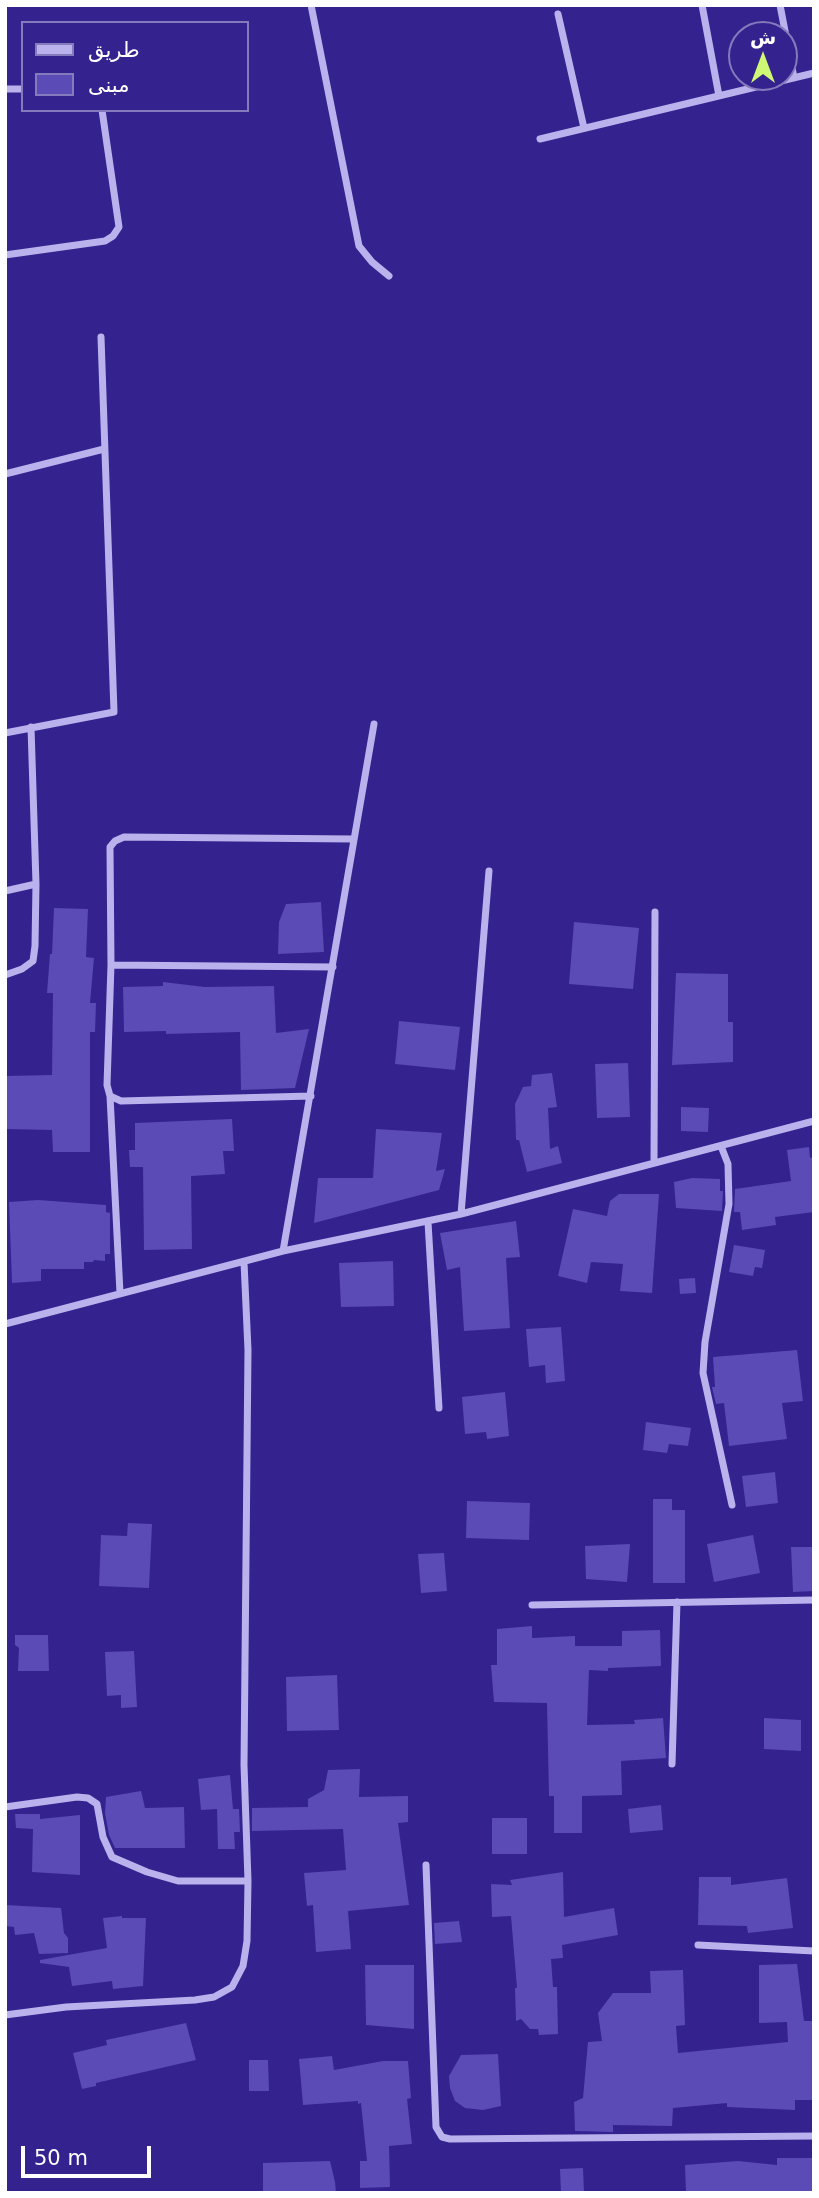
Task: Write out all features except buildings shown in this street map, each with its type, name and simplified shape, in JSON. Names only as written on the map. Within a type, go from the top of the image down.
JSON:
[{"type":"street","points":[[311,5],[359,246],[388,276]]},
{"type":"street","points":[[702,5],[719,96]]},
{"type":"street","points":[[558,14],[584,128]]},
{"type":"street","points":[[540,139],[740,91]]},
{"type":"street","points":[[5,255],[105,241],[113,236],[119,227],[102,112]]},
{"type":"street","points":[[5,733],[114,712],[101,337]]},
{"type":"street","points":[[5,474],[104,449]]},
{"type":"street","points":[[283,1251],[374,724]]},
{"type":"street","points":[[5,975],[22,969],[33,961],[36,884],[32,727]]},
{"type":"street","points":[[120,1293],[110,1096],[107,1085],[111,965],[110,848],[124,836],[354,839]]},
{"type":"street","points":[[461,1214],[489,871]]},
{"type":"street","points":[[5,891],[36,884]]},
{"type":"street","points":[[654,1163],[655,912]]},
{"type":"street","points":[[111,965],[333,967]]},
{"type":"street","points":[[110,1096],[121,1101],[311,1096]]},
{"type":"street","points":[[5,1324],[283,1251],[461,1214],[814,1121]]},
{"type":"street","points":[[721,1146],[728,1164],[729,1204],[705,1342],[703,1373],[732,1505]]},
{"type":"street","points":[[428,1222],[439,1408]]},
{"type":"street","points":[[5,2015],[66,2007],[214,1997],[232,1987],[243,1966],[247,1941],[248,1881],[244,1765],[248,1350],[244,1262]]},
{"type":"street","points":[[532,1605],[814,1600]]},
{"type":"street","points":[[673,1764],[677,1602]]},
{"type":"street","points":[[5,1807],[77,1797],[89,1798],[97,1804],[103,1837],[112,1857],[178,1881],[248,1881]]},
{"type":"street","points":[[426,1865],[436,2127],[442,2137],[814,2136]]},
{"type":"street","points":[[698,1945],[814,1951]]}]
